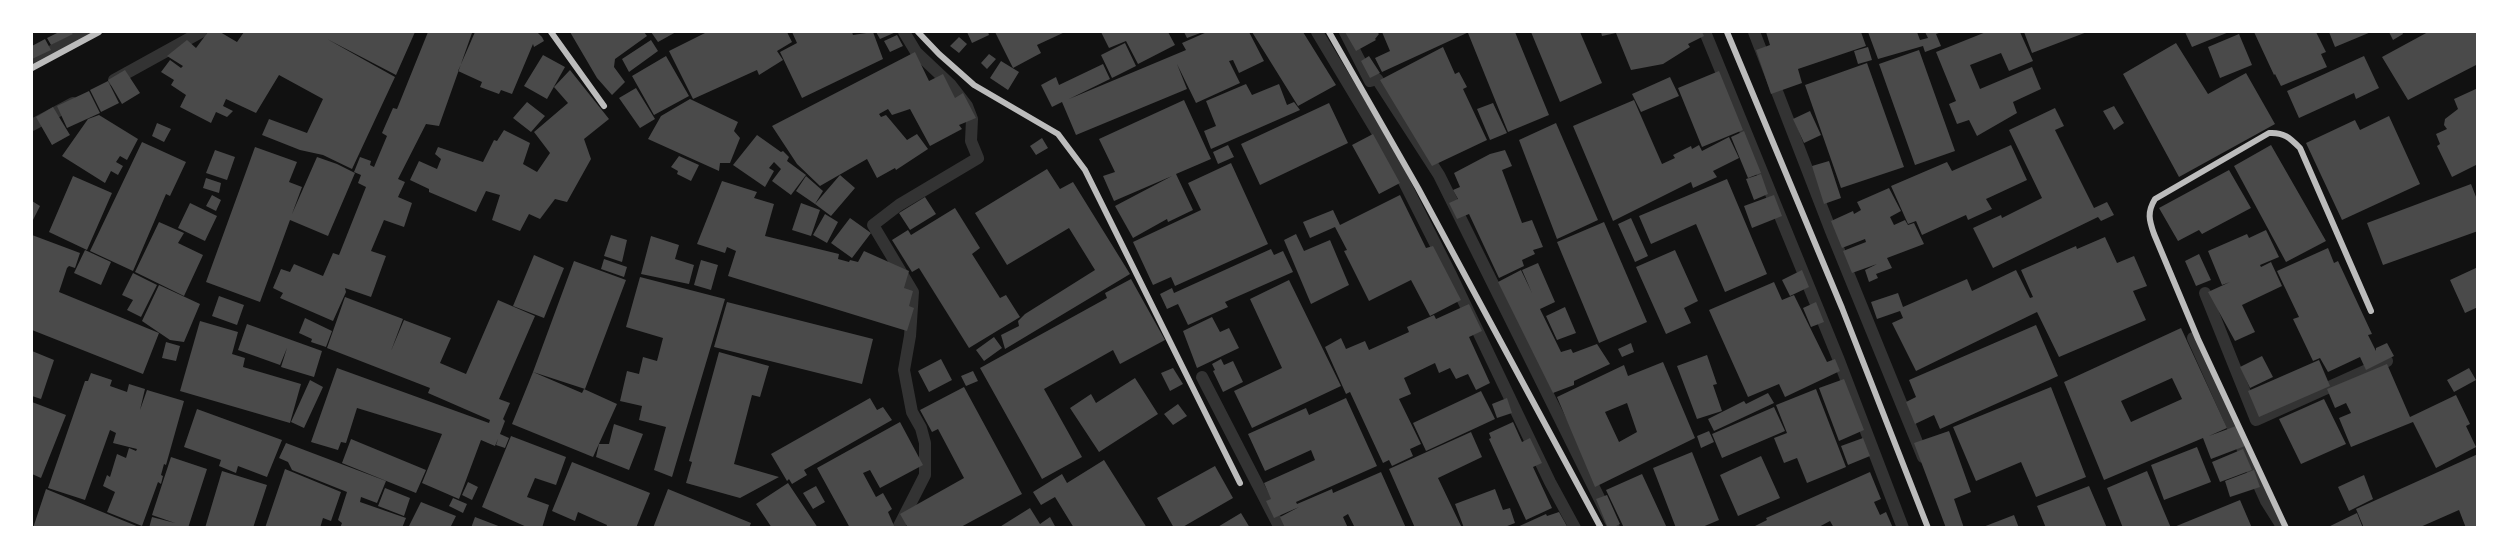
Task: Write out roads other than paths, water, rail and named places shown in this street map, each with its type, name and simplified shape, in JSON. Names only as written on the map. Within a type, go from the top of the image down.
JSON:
[{"type":"street","points":[[32,68],[99,32]]},
{"type":"street","points":[[551,32],[604,106]]},
{"type":"street","points":[[918,32],[974,85],[1058,134],[1085,170],[1240,483]]},
{"type":"street","points":[[1329,32],[1418,188],[1601,528]]},
{"type":"street","points":[[1727,32],[1842,308],[1928,528]]},
{"type":"street","points":[[2286,528],[2198,339],[2148,219],[2149,208],[2155,199],[2269,133],[2279,132],[2288,135],[2300,148],[2372,311]]},
{"type":"waterway","points":[[32,62],[87,32]]},
{"type":"waterway","points":[[114,80],[201,32]]},
{"type":"waterway","points":[[898,528],[925,475],[925,443],[921,428],[912,412],[904,370],[910,336],[913,292],[873,225],[899,205],[978,158],[971,141],[972,119],[967,106],[950,84],[916,52],[904,32]]},
{"type":"waterway","points":[[1317,32],[1389,152],[1550,482],[1575,528]]},
{"type":"waterway","points":[[1345,32],[1370,81],[1377,79],[1439,175],[1614,528]]},
{"type":"waterway","points":[[1705,32],[1838,358],[1903,528]]},
{"type":"waterway","points":[[1754,32],[1831,231],[1923,457]]},
{"type":"waterway","points":[[32,125],[73,103]]},
{"type":"waterway","points":[[2205,293],[2256,420],[2387,361]]},
{"type":"waterway","points":[[2193,338],[2266,501],[2283,528]]},
{"type":"waterway","points":[[1202,377],[1280,528]]}]
